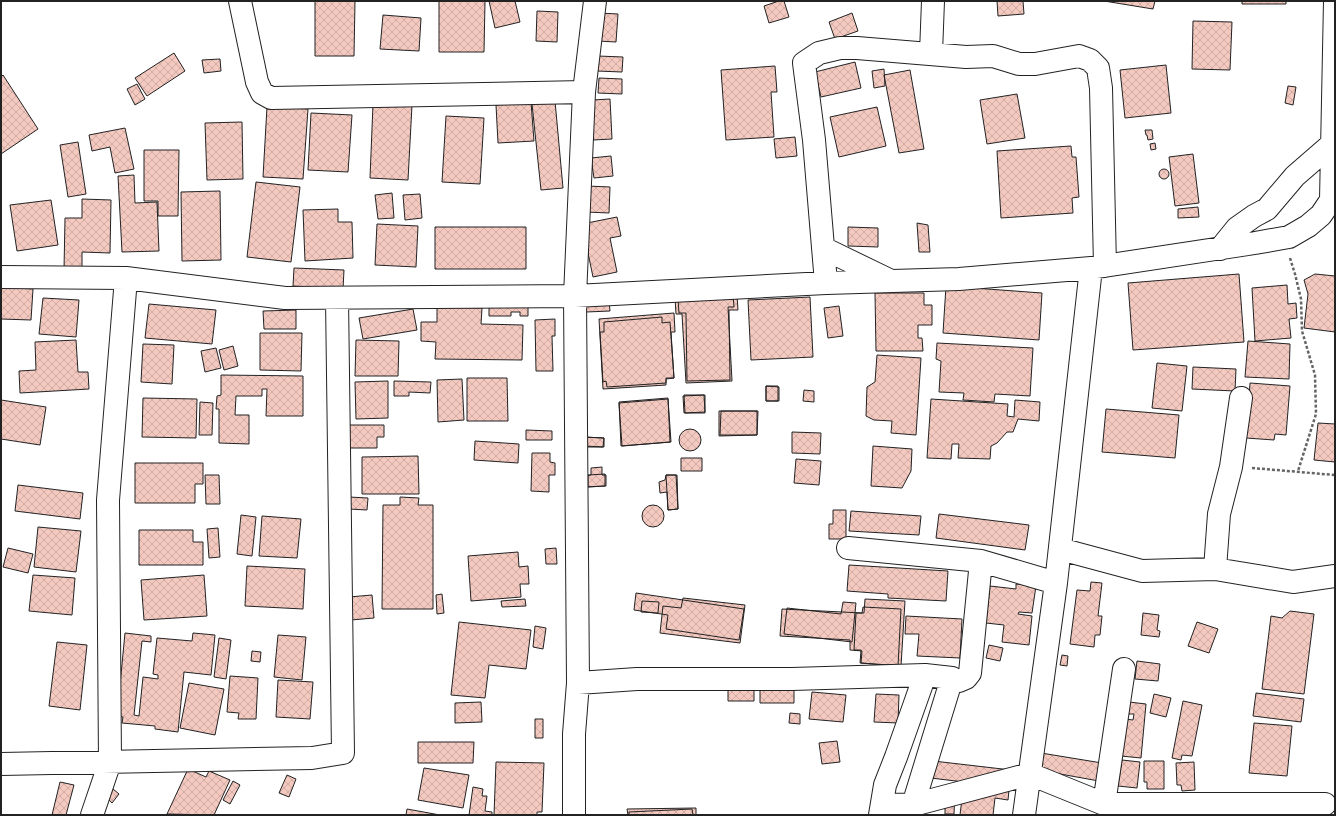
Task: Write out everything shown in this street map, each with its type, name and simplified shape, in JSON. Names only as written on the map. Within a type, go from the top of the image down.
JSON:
[{"type":"street","points":[[240,1],[257,82],[262,93],[271,98],[584,92]]},
{"type":"street","points":[[574,815],[574,734],[578,683],[575,296],[584,92],[595,1]]},
{"type":"street","points":[[931,53],[933,1]]},
{"type":"street","points":[[1,277],[126,278],[285,298],[575,296],[826,283],[959,279],[1098,267],[1289,237],[1308,226],[1321,215],[1331,200],[1335,1]]},
{"type":"street","points":[[826,283],[814,140],[804,63],[818,53],[840,48],[931,53],[966,57],[993,56],[1019,64],[1035,64],[1079,56],[1090,60],[1098,68],[1101,88],[1098,267],[1024,815]]},
{"type":"street","points":[[1220,249],[1237,228],[1267,209],[1295,176],[1333,143]]},
{"type":"street","points":[[1256,243],[1267,209]]},
{"type":"street","points":[[823,248],[892,281]]},
{"type":"street","points":[[92,815],[110,762],[108,500],[126,278]]},
{"type":"street","points":[[1,764],[312,758],[343,753],[337,298]]},
{"type":"street","points":[[1215,569],[1219,514],[1231,466],[1241,398]]},
{"type":"street","points":[[848,548],[981,562],[1056,583]]},
{"type":"street","points":[[1060,549],[1142,571],[1215,569],[1293,582],[1335,576]]},
{"type":"street","points":[[578,683],[637,679],[792,679],[925,675],[952,678],[959,681],[966,678],[970,674],[981,562]]},
{"type":"street","points":[[1104,804],[1124,669]]},
{"type":"street","points":[[925,675],[885,785],[881,809],[913,805],[1030,774],[1104,804],[1325,804]]},
{"type":"street","points":[[913,805],[952,678]]},
{"type":"path","points":[[1289,237],[1290,260],[1301,299],[1302,331],[1315,375],[1316,414],[1298,471]]},
{"type":"path","points":[[1231,466],[1335,475]]},
{"type":"building","points":[[315,1],[355,1],[354,56],[315,56]]},
{"type":"building","points":[[439,1],[485,1],[484,52],[439,52]]},
{"type":"building","points":[[489,1],[515,1],[520,22],[495,28]]},
{"type":"building","points":[[779,1],[784,1],[789,17],[769,23],[764,6]]},
{"type":"building","points":[[997,1],[1023,1],[1024,14],[998,16]]},
{"type":"building","points":[[1104,1],[1155,1],[1153,9]]},
{"type":"building","points":[[1242,1],[1286,1],[1286,4],[1242,4]]},
{"type":"building","points":[[537,11],[558,12],[557,42],[536,41]]},
{"type":"building","points":[[599,13],[618,14],[616,42],[598,41]]},
{"type":"building","points":[[852,13],[858,31],[835,39],[829,22]]},
{"type":"building","points":[[383,15],[421,18],[419,51],[380,49]]},
{"type":"building","points":[[1193,21],[1232,22],[1230,70],[1192,69]]},
{"type":"building","points":[[174,53],[185,71],[147,96],[135,78]]},
{"type":"building","points":[[598,56],[623,57],[622,72],[597,71]]},
{"type":"building","points":[[220,59],[221,71],[204,73],[202,60]]},
{"type":"building","points":[[855,62],[861,88],[821,97],[815,72]]},
{"type":"building","points":[[1166,65],[1171,113],[1125,118],[1120,70]]},
{"type":"building","points":[[775,66],[777,92],[771,92],[774,137],[726,140],[721,70]]},
{"type":"building","points":[[884,69],[885,86],[874,88],[872,71]]},
{"type":"building","points":[[910,70],[924,149],[899,153],[884,75]]},
{"type":"building","points":[[3,75],[38,129],[1,154],[1,77]]},
{"type":"building","points":[[599,78],[622,79],[622,94],[598,93]]},
{"type":"building","points":[[137,84],[145,99],[135,105],[127,89]]},
{"type":"building","points":[[1288,86],[1296,87],[1293,105],[1285,103]]},
{"type":"building","points":[[1017,94],[1025,138],[987,144],[980,100]]},
{"type":"building","points":[[610,99],[612,139],[593,140],[592,100]]},
{"type":"building","points":[[555,101],[563,188],[541,190],[532,104]]},
{"type":"building","points":[[531,102],[534,141],[498,143],[496,105]]},
{"type":"building","points":[[373,104],[412,105],[408,180],[370,178]]},
{"type":"building","points":[[267,107],[308,109],[303,179],[263,177]]},
{"type":"building","points":[[877,107],[886,146],[839,157],[830,117]]},
{"type":"building","points":[[311,113],[352,115],[348,172],[308,170]]},
{"type":"building","points":[[446,116],[484,118],[480,184],[442,182]]},
{"type":"building","points":[[242,122],[243,179],[207,180],[205,123]]},
{"type":"building","points":[[125,128],[134,169],[115,173],[110,147],[92,151],[89,135]]},
{"type":"building","points":[[1145,130],[1152,130],[1153,139],[1148,140]]},
{"type":"building","points":[[795,137],[797,156],[776,158],[774,139]]},
{"type":"building","points":[[78,142],[86,194],[68,197],[60,145]]},
{"type":"building","points":[[1155,143],[1156,149],[1151,150],[1150,144]]},
{"type":"building","points":[[1071,146],[1072,157],[1076,157],[1079,197],[1072,198],[1073,213],[1001,218],[997,151]]},
{"type":"building","points":[[144,150],[179,150],[178,216],[158,216],[158,201],[144,201]]},
{"type":"building","points":[[1193,154],[1199,203],[1175,206],[1169,157]]},
{"type":"building","points":[[611,156],[613,176],[594,178],[591,158]]},
{"type":"building","points":[[1162,169],[1166,169],[1168,170],[1168,178],[1162,179],[1159,176],[1159,172]]},
{"type":"building","points":[[134,175],[135,203],[157,202],[159,251],[122,252],[118,176]]},
{"type":"building","points":[[256,182],[300,187],[291,262],[247,257]]},
{"type":"building","points":[[587,186],[610,187],[609,213],[586,212]]},
{"type":"building","points":[[220,191],[221,260],[182,261],[181,192]]},
{"type":"building","points":[[392,193],[394,218],[378,219],[375,195]]},
{"type":"building","points":[[420,194],[422,218],[405,220],[403,195]]},
{"type":"building","points":[[82,199],[111,200],[110,253],[82,252],[82,271],[64,270],[65,218],[82,218]]},
{"type":"building","points":[[51,200],[58,245],[17,251],[10,205]]},
{"type":"building","points":[[1198,207],[1199,217],[1178,218],[1178,209]]},
{"type":"building","points":[[338,209],[338,222],[352,222],[353,258],[305,261],[303,210]]},
{"type":"building","points":[[617,217],[621,236],[610,238],[617,272],[593,277],[582,224]]},
{"type":"building","points":[[917,223],[928,225],[930,252],[919,252]]},
{"type":"building","points":[[377,224],[418,226],[416,267],[375,265]]},
{"type":"building","points":[[435,227],[526,227],[526,269],[435,269]]},
{"type":"building","points":[[848,227],[878,228],[878,247],[848,246]]},
{"type":"building","points":[[294,268],[344,270],[343,289],[293,286]]},
{"type":"building","points":[[1239,274],[1244,342],[1133,350],[1128,283]]},
{"type":"building","points":[[1315,274],[1335,276],[1335,332],[1304,328],[1308,294],[1304,280]]},
{"type":"building","points":[[1287,285],[1288,304],[1296,303],[1297,318],[1289,319],[1291,338],[1255,341],[1252,288]]},
{"type":"building","points":[[946,286],[1042,293],[1039,340],[943,333]]},
{"type":"building","points":[[1,287],[33,289],[31,320],[1,319]]},
{"type":"building","points":[[875,293],[924,293],[924,305],[932,305],[932,325],[918,325],[918,338],[922,338],[923,351],[876,351]]},
{"type":"building","points":[[733,295],[734,307],[728,307],[732,381],[686,383],[682,314],[676,314],[675,298]]},
{"type":"building","points":[[737,295],[738,310],[729,310],[730,380],[687,381],[686,313],[679,313],[678,299]]},
{"type":"building","points":[[810,297],[813,357],[751,360],[748,300]]},
{"type":"building","points":[[43,298],[79,300],[76,337],[39,334]]},
{"type":"building","points":[[489,300],[528,300],[528,316],[520,316],[520,312],[511,312],[511,316],[489,316]]},
{"type":"building","points":[[585,301],[609,301],[610,311],[586,312]]},
{"type":"building","points":[[149,304],[216,310],[212,344],[145,338]]},
{"type":"building","points":[[839,306],[843,336],[828,338],[824,308]]},
{"type":"building","points":[[437,307],[482,308],[481,324],[523,325],[522,360],[435,359],[436,342],[421,341],[421,322],[437,322]]},
{"type":"building","points":[[413,309],[417,330],[363,339],[359,318]]},
{"type":"building","points":[[296,310],[296,329],[264,329],[263,311]]},
{"type":"building","points":[[674,313],[675,332],[671,332],[674,378],[666,379],[666,385],[603,389],[599,319]]},
{"type":"building","points":[[662,317],[662,323],[670,322],[674,378],[666,378],[666,383],[607,387],[606,381],[603,382],[600,332],[604,332],[604,322]]},
{"type":"building","points":[[555,319],[555,336],[552,336],[553,371],[536,371],[535,320]]},
{"type":"building","points":[[260,333],[302,333],[301,371],[260,370]]},
{"type":"building","points":[[76,340],[78,372],[88,372],[89,389],[20,393],[19,371],[36,370],[35,342]]},
{"type":"building","points":[[356,340],[399,341],[398,376],[355,376]]},
{"type":"building","points":[[1248,341],[1290,344],[1289,379],[1245,377]]},
{"type":"building","points":[[937,343],[1033,348],[1030,396],[995,394],[994,402],[963,400],[964,393],[939,392],[941,361],[936,359]]},
{"type":"building","points":[[143,344],[174,345],[172,384],[141,382]]},
{"type":"building","points":[[233,346],[238,366],[224,370],[219,350]]},
{"type":"building","points":[[216,348],[221,368],[205,372],[201,351]]},
{"type":"building","points":[[877,355],[921,358],[916,435],[891,433],[892,421],[874,420],[866,416],[867,387],[875,382]]},
{"type":"building","points":[[1157,363],[1187,366],[1182,411],[1152,408]]},
{"type":"building","points":[[1193,367],[1236,369],[1235,391],[1192,389]]},
{"type":"building","points":[[221,375],[303,376],[303,416],[266,416],[267,389],[262,389],[262,396],[236,396],[235,415],[249,415],[249,444],[219,443],[219,409],[216,409],[217,396],[221,395]]},
{"type":"building","points":[[467,378],[507,378],[508,421],[467,421]]},
{"type":"building","points":[[462,379],[464,420],[438,422],[437,380]]},
{"type":"building","points":[[388,381],[388,418],[356,419],[355,382]]},
{"type":"building","points":[[394,381],[431,382],[430,393],[409,392],[409,396],[394,396]]},
{"type":"building","points":[[1250,383],[1290,386],[1286,435],[1275,434],[1274,440],[1246,438]]},
{"type":"building","points":[[766,386],[779,387],[779,401],[766,401]]},
{"type":"building","points":[[766,386],[778,386],[778,401],[766,401]]},
{"type":"building","points":[[804,390],[814,391],[814,402],[803,401]]},
{"type":"building","points":[[684,395],[705,395],[705,413],[685,413]]},
{"type":"building","points":[[704,395],[705,412],[684,413],[683,396]]},
{"type":"building","points":[[143,398],[197,399],[196,438],[142,437]]},
{"type":"building","points":[[668,398],[670,442],[621,446],[619,402]]},
{"type":"building","points":[[668,399],[671,442],[622,446],[619,403]]},
{"type":"building","points":[[931,399],[1008,404],[1007,416],[1014,417],[1015,400],[1040,402],[1039,421],[1018,419],[1013,432],[1007,432],[997,443],[991,446],[990,459],[958,458],[959,444],[952,444],[951,459],[927,458]]},
{"type":"building","points":[[1,400],[46,407],[40,445],[1,439]]},
{"type":"building","points":[[200,402],[213,403],[212,435],[199,435]]},
{"type":"building","points":[[1106,409],[1179,415],[1175,458],[1102,452]]},
{"type":"building","points":[[719,411],[757,411],[757,435],[719,436]]},
{"type":"building","points":[[721,411],[758,411],[757,435],[720,435]]},
{"type":"building","points":[[1318,423],[1335,424],[1335,462],[1314,460]]},
{"type":"building","points":[[349,425],[384,425],[384,437],[377,437],[377,448],[349,448]]},
{"type":"building","points":[[690,429],[694,430],[700,436],[700,444],[694,450],[690,451],[686,450],[680,444],[679,440],[680,436],[686,430]]},
{"type":"building","points":[[526,430],[552,431],[552,440],[526,440]]},
{"type":"building","points":[[792,432],[821,433],[820,454],[792,453]]},
{"type":"building","points":[[583,437],[604,438],[603,447],[583,447]]},
{"type":"building","points":[[584,437],[604,438],[604,447],[584,446]]},
{"type":"building","points":[[475,441],[519,444],[518,463],[474,460]]},
{"type":"building","points":[[873,446],[912,449],[911,471],[902,488],[871,486]]},
{"type":"building","points":[[532,453],[550,453],[550,462],[555,463],[555,475],[549,475],[549,492],[531,491]]},
{"type":"building","points":[[418,456],[419,494],[362,494],[362,457]]},
{"type":"building","points":[[681,458],[702,458],[702,471],[681,471]]},
{"type":"building","points":[[796,459],[821,461],[819,485],[794,483]]},
{"type":"building","points":[[135,463],[203,463],[203,484],[195,484],[195,503],[135,503]]},
{"type":"building","points":[[602,467],[602,475],[606,475],[606,486],[584,487],[585,476],[591,475],[591,468]]},
{"type":"building","points":[[605,474],[605,486],[588,487],[588,475]]},
{"type":"building","points":[[205,475],[219,475],[220,504],[206,504]]},
{"type":"building","points":[[666,475],[676,475],[678,509],[668,510],[667,492],[660,493],[659,482],[665,480]]},
{"type":"building","points":[[666,475],[677,475],[678,509],[668,510]]},
{"type":"building","points":[[18,485],[83,493],[80,519],[15,511]]},
{"type":"building","points":[[349,497],[368,498],[367,510],[349,509]]},
{"type":"building","points":[[400,497],[419,498],[418,505],[433,505],[433,609],[382,609],[383,505],[400,505]]},
{"type":"building","points":[[653,505],[661,508],[664,516],[661,524],[653,527],[645,524],[642,516],[645,508]]},
{"type":"building","points":[[833,510],[846,510],[846,539],[829,539],[829,524],[833,524]]},
{"type":"building","points":[[851,511],[921,516],[919,535],[849,531]]},
{"type":"building","points":[[939,514],[1029,525],[1025,550],[936,538]]},
{"type":"building","points":[[241,515],[256,517],[252,556],[237,554]]},
{"type":"building","points":[[262,516],[301,519],[297,558],[259,556]]},
{"type":"building","points":[[38,527],[81,531],[76,572],[34,567]]},
{"type":"building","points":[[218,528],[220,557],[209,558],[207,529]]},
{"type":"building","points":[[139,530],[193,530],[193,542],[203,542],[203,565],[139,565]]},
{"type":"building","points":[[8,548],[33,554],[28,573],[3,567]]},
{"type":"building","points":[[556,548],[557,564],[546,564],[545,549]]},
{"type":"building","points":[[518,552],[519,567],[528,566],[529,584],[520,584],[521,597],[471,601],[468,556]]},
{"type":"building","points":[[849,565],[948,571],[946,601],[888,598],[888,594],[847,591]]},
{"type":"building","points":[[247,566],[305,569],[303,609],[245,606]]},
{"type":"building","points":[[33,575],[75,578],[72,615],[29,611]]},
{"type":"building","points":[[204,575],[207,616],[144,620],[141,580]]},
{"type":"building","points":[[1091,582],[1102,583],[1098,616],[1102,616],[1100,635],[1095,635],[1094,647],[1070,644],[1077,590],[1090,591]]},
{"type":"building","points":[[1016,584],[1036,586],[1032,613],[1019,612],[1018,614],[1032,616],[1029,645],[1002,642],[1004,625],[986,623],[990,586],[1016,589]]},
{"type":"building","points":[[636,593],[744,609],[739,640],[666,629],[668,615],[634,610]]},
{"type":"building","points":[[442,594],[444,613],[437,614],[436,595]]},
{"type":"building","points":[[372,595],[374,618],[351,620],[349,597]]},
{"type":"building","points":[[683,598],[745,605],[740,643],[660,633],[663,606],[681,608]]},
{"type":"building","points":[[525,599],[526,606],[502,607],[501,601]]},
{"type":"building","points":[[865,599],[905,601],[901,666],[860,663],[861,650],[854,650],[856,613],[864,613]]},
{"type":"building","points":[[642,601],[659,602],[658,613],[641,612]]},
{"type":"building","points":[[843,602],[856,603],[852,642],[784,634],[787,608],[841,614]]},
{"type":"building","points":[[863,607],[901,609],[898,666],[861,663],[862,651],[850,650],[850,640],[780,636],[782,609],[862,613]]},
{"type":"building","points":[[1290,611],[1314,614],[1304,694],[1262,689],[1271,616],[1282,618]]},
{"type":"building","points":[[1143,613],[1159,615],[1157,630],[1160,631],[1159,637],[1141,635]]},
{"type":"building","points":[[906,616],[962,619],[960,658],[917,656],[919,634],[905,634]]},
{"type":"building","points":[[459,622],[531,630],[526,669],[489,665],[485,698],[451,695]]},
{"type":"building","points":[[1197,622],[1218,629],[1209,653],[1188,646]]},
{"type":"building","points":[[535,626],[546,628],[543,649],[533,647]]},
{"type":"building","points":[[125,633],[151,636],[151,642],[142,641],[134,715],[139,716],[143,677],[158,679],[158,675],[153,674],[157,638],[192,641],[193,633],[215,635],[211,675],[184,672],[178,732],[155,729],[155,726],[122,723],[123,717],[117,716]]},
{"type":"building","points":[[278,635],[306,637],[302,680],[274,677]]},
{"type":"building","points":[[219,638],[231,640],[226,679],[214,677]]},
{"type":"building","points":[[57,642],[87,645],[80,710],[49,706]]},
{"type":"building","points":[[989,645],[1003,648],[1000,661],[986,658]]},
{"type":"building","points":[[252,651],[261,652],[260,662],[251,661]]},
{"type":"building","points":[[1062,655],[1068,656],[1067,666],[1060,665]]},
{"type":"building","points":[[1137,661],[1160,664],[1158,681],[1135,679]]},
{"type":"building","points":[[230,676],[258,678],[256,719],[238,719],[239,713],[227,712]]},
{"type":"building","points":[[278,680],[313,682],[310,719],[276,717]]},
{"type":"building","points":[[754,681],[754,701],[728,701],[728,682]]},
{"type":"building","points":[[189,683],[224,689],[215,735],[180,728]]},
{"type":"building","points":[[760,686],[794,686],[794,703],[760,703]]},
{"type":"building","points":[[812,692],[846,695],[843,722],[809,719]]},
{"type":"building","points":[[1256,693],[1304,699],[1301,722],[1253,716]]},
{"type":"building","points":[[876,694],[899,695],[898,723],[874,722]]},
{"type":"building","points":[[1154,694],[1171,698],[1166,717],[1150,713]]},
{"type":"building","points":[[1183,701],[1202,705],[1192,756],[1182,755],[1181,760],[1172,758]]},
{"type":"building","points":[[481,702],[482,722],[455,723],[455,703]]},
{"type":"building","points":[[1129,702],[1146,704],[1141,758],[1121,756],[1125,719],[1133,720],[1134,714],[1128,714]]},
{"type":"building","points":[[790,713],[800,714],[800,724],[789,723]]},
{"type":"building","points":[[535,719],[543,719],[543,738],[535,738]]},
{"type":"building","points":[[1254,723],[1292,726],[1287,776],[1249,773]]},
{"type":"building","points":[[837,741],[840,762],[822,764],[819,743]]},
{"type":"building","points":[[418,742],[474,742],[473,763],[418,763]]},
{"type":"building","points":[[1041,753],[1102,763],[1099,781],[1038,770]]},
{"type":"building","points":[[916,759],[1011,770],[1008,800],[995,798],[993,815],[960,815],[964,782],[914,776]]},
{"type":"building","points":[[1122,760],[1140,762],[1137,788],[1118,786]]},
{"type":"building","points":[[1144,761],[1164,761],[1164,789],[1147,789],[1147,782],[1144,782]]},
{"type":"building","points":[[496,762],[544,763],[542,812],[537,812],[537,815],[494,815]]},
{"type":"building","points":[[1194,762],[1195,790],[1182,791],[1181,785],[1177,785],[1176,763]]},
{"type":"building","points":[[424,768],[469,775],[463,808],[418,800]]},
{"type":"building","points":[[188,769],[206,777],[209,771],[230,780],[214,815],[167,814]]},
{"type":"building","points":[[287,775],[296,779],[289,797],[279,793]]},
{"type":"building","points":[[233,781],[240,785],[230,804],[223,800]]},
{"type":"building","points":[[60,782],[74,785],[66,815],[52,815]]},
{"type":"building","points":[[473,787],[483,789],[482,796],[487,796],[485,811],[492,812],[492,815],[469,815]]},
{"type":"building","points":[[113,789],[119,794],[112,803],[107,798]]},
{"type":"building","points":[[945,789],[955,789],[954,814],[945,814]]},
{"type":"building","points":[[696,808],[696,815],[628,815],[627,809]]},
{"type":"building","points":[[407,809],[440,815],[406,815]]},
{"type":"building","points":[[692,809],[693,815],[629,815],[629,812]]}]
